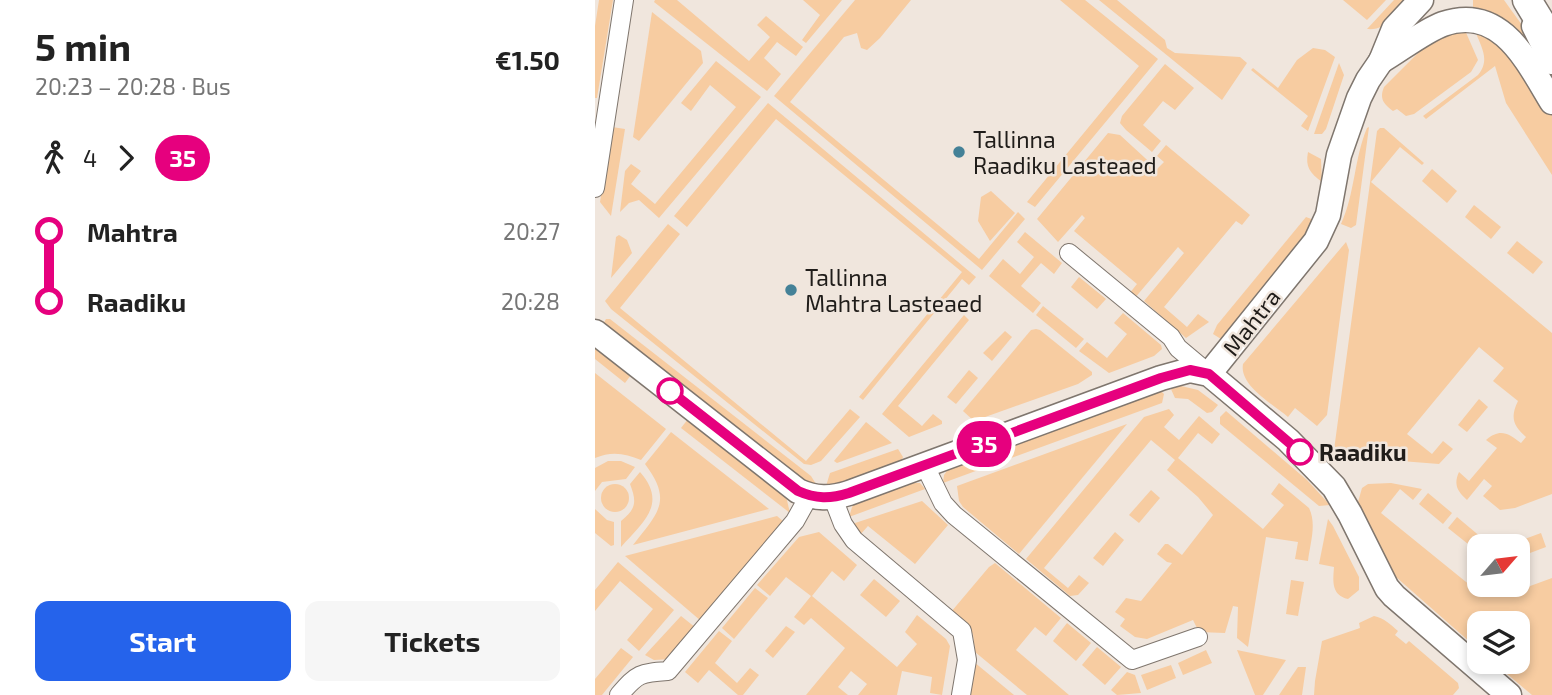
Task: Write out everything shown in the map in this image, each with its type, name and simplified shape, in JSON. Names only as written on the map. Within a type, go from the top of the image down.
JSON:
[{"type":"main road","points":[[1527,0],[1552,41]]},
{"type":"street","points":[[595,188],[624,0]]},
{"type":"street","name":"Mahtra","points":[[821,497],[925,466],[1161,378],[1190,370],[1209,374],[1316,240],[1328,215],[1339,156],[1347,130],[1368,80],[1381,61],[1394,29],[1420,0]]},
{"type":"street","points":[[1521,0],[1552,62]]},
{"type":"street","points":[[1381,61],[1441,25],[1468,19],[1482,22],[1494,26],[1510,40],[1525,58],[1552,102]]},
{"type":"street","points":[[1069,253],[1171,337],[1178,348],[1288,440],[1334,487],[1387,588],[1509,695]]},
{"type":"street","points":[[595,332],[788,483],[821,497],[854,540],[962,631],[967,660],[961,695]]},
{"type":"street","points":[[925,466],[943,503],[954,515],[1132,660],[1199,637]]},
{"type":"street","points":[[619,695],[634,677],[668,671],[795,521],[821,497]]},
{"type":"shaded area","points":[[599,0],[613,0],[595,98],[595,26]]},
{"type":"shaded area","points":[[677,0],[749,61],[770,37],[757,25],[766,16],[803,47],[796,56],[777,42],[764,58],[781,74],[767,91],[654,2]]},
{"type":"shaded area","points":[[803,0],[842,0],[806,43],[802,40],[820,15]]},
{"type":"shaded area","points":[[855,0],[911,0],[867,50],[861,48],[857,33],[844,37],[790,102],[979,259],[1018,212],[1025,219],[982,270],[774,96]]},
{"type":"shaded area","points":[[1060,0],[1085,0],[1158,59],[1035,207],[1027,202],[1139,66]]},
{"type":"shaded area","points":[[1099,0],[1117,0],[1165,40],[1167,48],[1175,53],[1240,57],[1247,63],[1222,100]]},
{"type":"shaded area","points":[[1343,0],[1386,0],[1367,20]]},
{"type":"shaded area","points":[[1394,0],[1411,0],[1386,24],[1367,29]]},
{"type":"shaded area","points":[[1473,0],[1504,0],[1541,55],[1551,78],[1552,89],[1473,11]]},
{"type":"shaded area","points":[[652,12],[701,51],[703,63],[639,141],[633,137]]},
{"type":"shaded area","points":[[1464,28],[1478,60],[1471,72],[1414,114],[1406,116],[1387,106],[1382,98],[1384,87],[1432,39]]},
{"type":"shaded area","points":[[1484,31],[1520,64],[1552,116],[1552,175],[1506,103],[1495,66],[1426,119],[1423,116],[1482,70],[1484,59],[1476,33]]},
{"type":"shaded area","points":[[1313,48],[1325,50],[1335,57],[1308,131],[1301,126],[1308,116],[1251,70],[1253,68],[1278,88],[1297,60]]},
{"type":"shaded area","points":[[716,61],[761,97],[659,218],[639,200],[629,203],[620,212],[625,171],[631,164],[641,171],[631,184],[655,204],[736,107],[710,85],[691,111],[681,103]]},
{"type":"shaded area","points":[[1339,63],[1344,75],[1326,129],[1322,134],[1314,134]]},
{"type":"shaded area","points":[[1165,64],[1194,88],[1175,110],[1163,101],[1143,125],[1161,141],[1152,152],[1120,123],[1122,116]]},
{"type":"shaded area","points":[[768,103],[976,277],[969,285],[962,279],[863,400],[859,397],[962,272],[776,119],[687,227],[674,216]]},
{"type":"shaded area","points":[[612,127],[625,129],[611,216],[600,202]]},
{"type":"shaded area","points":[[1369,127],[1356,225],[1351,228],[1341,224],[1349,201],[1359,152]]},
{"type":"shaded area","points":[[1384,128],[1424,163],[1422,165],[1400,147],[1371,182],[1552,333],[1552,494],[1515,508],[1500,510],[1483,496],[1492,486],[1484,479],[1467,500],[1459,491],[1456,481],[1459,472],[1469,481],[1497,448],[1486,440],[1500,433],[1508,434],[1521,443],[1526,437],[1514,421],[1518,401],[1493,381],[1504,368],[1479,347],[1407,434],[1432,454],[1443,441],[1453,449],[1439,464],[1363,458],[1344,462],[1337,457],[1334,450],[1377,131]]},
{"type":"shaded area","points":[[1108,133],[1120,135],[1157,169],[1164,162],[1157,156],[1166,145],[1250,215],[1242,225],[1236,221],[1164,307],[1187,327],[1198,314],[1209,322],[1186,338],[1144,301],[1184,253],[1178,247],[1134,299],[1129,294],[1137,284],[1074,231],[1085,218],[1082,215],[1058,242],[1037,219]]},
{"type":"shaded area","points":[[1308,152],[1321,159],[1322,182],[1309,169]]},
{"type":"shaded area","points":[[1432,169],[1457,191],[1447,203],[1422,181]]},
{"type":"shaded area","points":[[991,191],[1015,213],[990,241],[978,221],[981,197]]},
{"type":"shaded area","points":[[1474,205],[1501,227],[1491,239],[1465,217]]},
{"type":"shaded area","points":[[1306,217],[1314,220],[1304,240],[1221,339],[1213,334],[1217,325]]},
{"type":"shaded area","points":[[668,224],[680,234],[620,308],[806,461],[850,409],[860,417],[821,461],[811,465],[804,464],[611,309],[605,301]]},
{"type":"shaded area","points":[[1025,232],[1062,263],[1054,274],[1041,263],[1021,286],[1041,303],[1033,313],[989,276],[1003,259],[1020,274],[1034,257],[1017,242]]},
{"type":"shaded area","points":[[619,235],[627,240],[632,253],[611,278],[616,237]]},
{"type":"shaded area","points":[[1517,241],[1543,262],[1533,274],[1507,253]]},
{"type":"shaded area","points":[[1346,242],[1349,250],[1327,415],[1317,426],[1295,408],[1288,417],[1258,394],[1246,380],[1243,364]]},
{"type":"shaded area","points":[[1079,277],[1106,299],[1097,309],[1071,287]]},
{"type":"shaded area","points":[[1043,306],[1084,339],[1076,348],[1036,315]]},
{"type":"shaded area","points":[[1123,313],[1161,345],[1162,349],[1154,356],[1109,373],[1079,351],[1087,342],[1107,358],[1127,334],[1114,323]]},
{"type":"shaded area","points":[[964,315],[969,320],[898,406],[922,426],[933,414],[942,424],[909,437],[882,414]]},
{"type":"shaded area","points":[[606,319],[610,319],[811,476],[816,484],[803,481],[603,324]]},
{"type":"shaded area","points":[[1036,329],[1092,372],[1092,375],[1078,384],[974,421],[963,411],[1031,330]]},
{"type":"shaded area","points":[[1005,331],[1012,337],[992,361],[983,353]]},
{"type":"shaded area","points":[[595,346],[631,375],[625,383],[595,359]]},
{"type":"shaded area","points":[[969,370],[978,378],[956,404],[947,397]]},
{"type":"shaded area","points":[[595,373],[666,429],[641,460],[618,454],[595,458]]},
{"type":"shaded area","points":[[1177,385],[1198,390],[1218,405],[1212,412],[1207,413],[1188,399],[1175,398],[1170,387]]},
{"type":"shaded area","points":[[1160,390],[1164,394],[1162,403],[943,483],[949,468]]},
{"type":"shaded area","points":[[1479,399],[1488,407],[1467,432],[1458,425]]},
{"type":"shaded area","points":[[1169,409],[1174,415],[1164,427],[1179,440],[1199,416],[1220,434],[1212,444],[1198,433],[1178,458],[1263,529],[1284,505],[1271,494],[1279,483],[1309,508],[1311,514],[1313,521],[1308,561],[1295,559],[1298,542],[1266,537],[1248,647],[1237,638],[1238,607],[1233,606],[1225,633],[1199,632],[1193,620],[1147,639],[1135,637],[1120,626],[1125,619],[1115,612],[1126,598],[1141,601],[1172,563],[1157,554],[1165,544],[1182,555],[1213,515],[1198,497],[1167,470],[1175,460],[1151,440],[1044,568],[1068,588],[1079,575],[1089,583],[1078,595],[1070,596],[1026,559],[1144,417]]},
{"type":"shaded area","points":[[1226,411],[1307,480],[1330,505],[1319,506],[1220,424],[1220,417]]},
{"type":"shaded area","points":[[688,419],[786,496],[790,513],[681,428]]},
{"type":"shaded area","points":[[866,422],[892,443],[837,463],[834,461]]},
{"type":"shaded area","points":[[1127,424],[1019,554],[959,501],[957,486]]},
{"type":"shaded area","points":[[671,432],[769,509],[633,545],[659,506],[658,488],[645,464]]},
{"type":"shaded area","points":[[898,449],[903,457],[901,462],[850,481],[826,486],[830,473]]},
{"type":"shaded area","points":[[608,461],[621,461],[635,467],[626,479],[602,482],[595,491],[595,468]]},
{"type":"shaded area","points":[[640,472],[648,483],[652,503],[644,521],[621,547],[621,521],[634,505],[630,484]]},
{"type":"shaded area","points":[[911,483],[920,483],[925,489],[849,517],[853,504]]},
{"type":"shaded area","points":[[1391,483],[1422,489],[1413,500],[1400,489],[1381,513],[1467,583],[1467,597],[1530,597],[1530,586],[1552,578],[1552,695],[1532,695],[1507,674],[1530,674],[1530,611],[1467,611],[1467,639],[1396,577],[1358,502],[1362,488],[1368,484]]},
{"type":"shaded area","points":[[615,484],[625,488],[629,498],[625,508],[615,512],[605,508],[601,498],[605,488]]},
{"type":"shaded area","points":[[1151,490],[1160,498],[1139,523],[1129,515]]},
{"type":"shaded area","points":[[1428,493],[1452,513],[1443,524],[1419,504]]},
{"type":"shaded area","points":[[922,501],[948,525],[915,564],[868,526],[859,536],[852,524]]},
{"type":"shaded area","points":[[595,509],[607,520],[614,522],[614,545],[611,546],[595,533]]},
{"type":"shaded area","points":[[777,516],[784,522],[701,621],[625,556]]},
{"type":"shaded area","points":[[1457,517],[1477,534],[1467,534],[1467,543],[1448,528]]},
{"type":"shaded area","points":[[1328,519],[1359,577],[1359,590],[1348,599],[1336,591],[1334,567],[1319,564]]},
{"type":"shaded area","points":[[819,532],[857,565],[844,581],[832,571],[812,596],[897,667],[917,644],[905,632],[917,615],[946,639],[950,646],[942,695],[930,693],[932,677],[902,671],[897,695],[858,695],[867,684],[851,671],[838,687],[848,695],[806,695],[845,648],[811,618],[804,625],[794,617],[811,596],[786,577],[770,596],[757,585],[799,537]]},
{"type":"shaded area","points":[[1115,532],[1124,540],[1103,566],[1093,558]]},
{"type":"shaded area","points":[[1541,533],[1546,547],[1530,553],[1530,537]]},
{"type":"shaded area","points":[[618,562],[674,610],[639,651],[627,640],[653,609],[620,581],[595,611],[595,590]]},
{"type":"shaded area","points":[[995,563],[1061,618],[1046,636],[1035,627],[1016,650],[1069,695],[1027,695],[975,652],[973,634],[951,612]]},
{"type":"shaded area","points":[[874,579],[900,601],[886,617],[860,595]]},
{"type":"shaded area","points":[[1291,580],[1304,582],[1298,616],[1286,614]]},
{"type":"shaded area","points":[[755,588],[768,598],[734,639],[722,628]]},
{"type":"shaded area","points":[[681,616],[696,628],[672,659],[654,660],[645,655]]},
{"type":"shaded area","points":[[1374,616],[1390,624],[1398,631],[1395,635],[1406,644],[1409,641],[1458,683],[1459,688],[1453,695],[1314,695],[1322,641],[1360,628],[1359,623]]},
{"type":"shaded area","points":[[1067,623],[1091,643],[1076,661],[1053,641]]},
{"type":"shaded area","points":[[786,626],[795,632],[773,658],[765,651]]},
{"type":"shaded area","points":[[719,631],[732,641],[715,663],[737,683],[750,668],[759,675],[743,695],[738,695],[709,670],[698,683],[685,672]]},
{"type":"shaded area","points":[[1097,647],[1121,667],[1105,685],[1082,665]]},
{"type":"shaded area","points":[[621,648],[633,657],[602,695],[595,695],[595,679]]},
{"type":"shaded area","points":[[1206,650],[1212,663],[1183,675],[1178,663]]},
{"type":"shaded area","points":[[1237,650],[1286,660],[1263,695],[1255,695]]},
{"type":"shaded area","points":[[974,662],[1014,695],[966,695]]},
{"type":"shaded area","points":[[1171,665],[1176,678],[1147,690],[1141,675]]},
{"type":"shaded area","points":[[1298,667],[1306,667],[1302,695],[1279,695]]},
{"type":"shaded area","points":[[1127,672],[1135,675],[1141,693],[1117,695],[1111,690]]},
{"type":"bus line","name":"35","points":[[670,391],[798,491],[820,498],[833,498],[849,493],[1161,378],[1190,370],[1209,374],[1300,452]]},
{"type":"place","name":"Tallinna Raadiku Lasteaed","points":[[959,152]]},
{"type":"place","name":"Tallinna Mahtra Lasteaed","points":[[791,290]]},
{"type":"place","name":"Raadiku","points":[[1300,452]]}]
